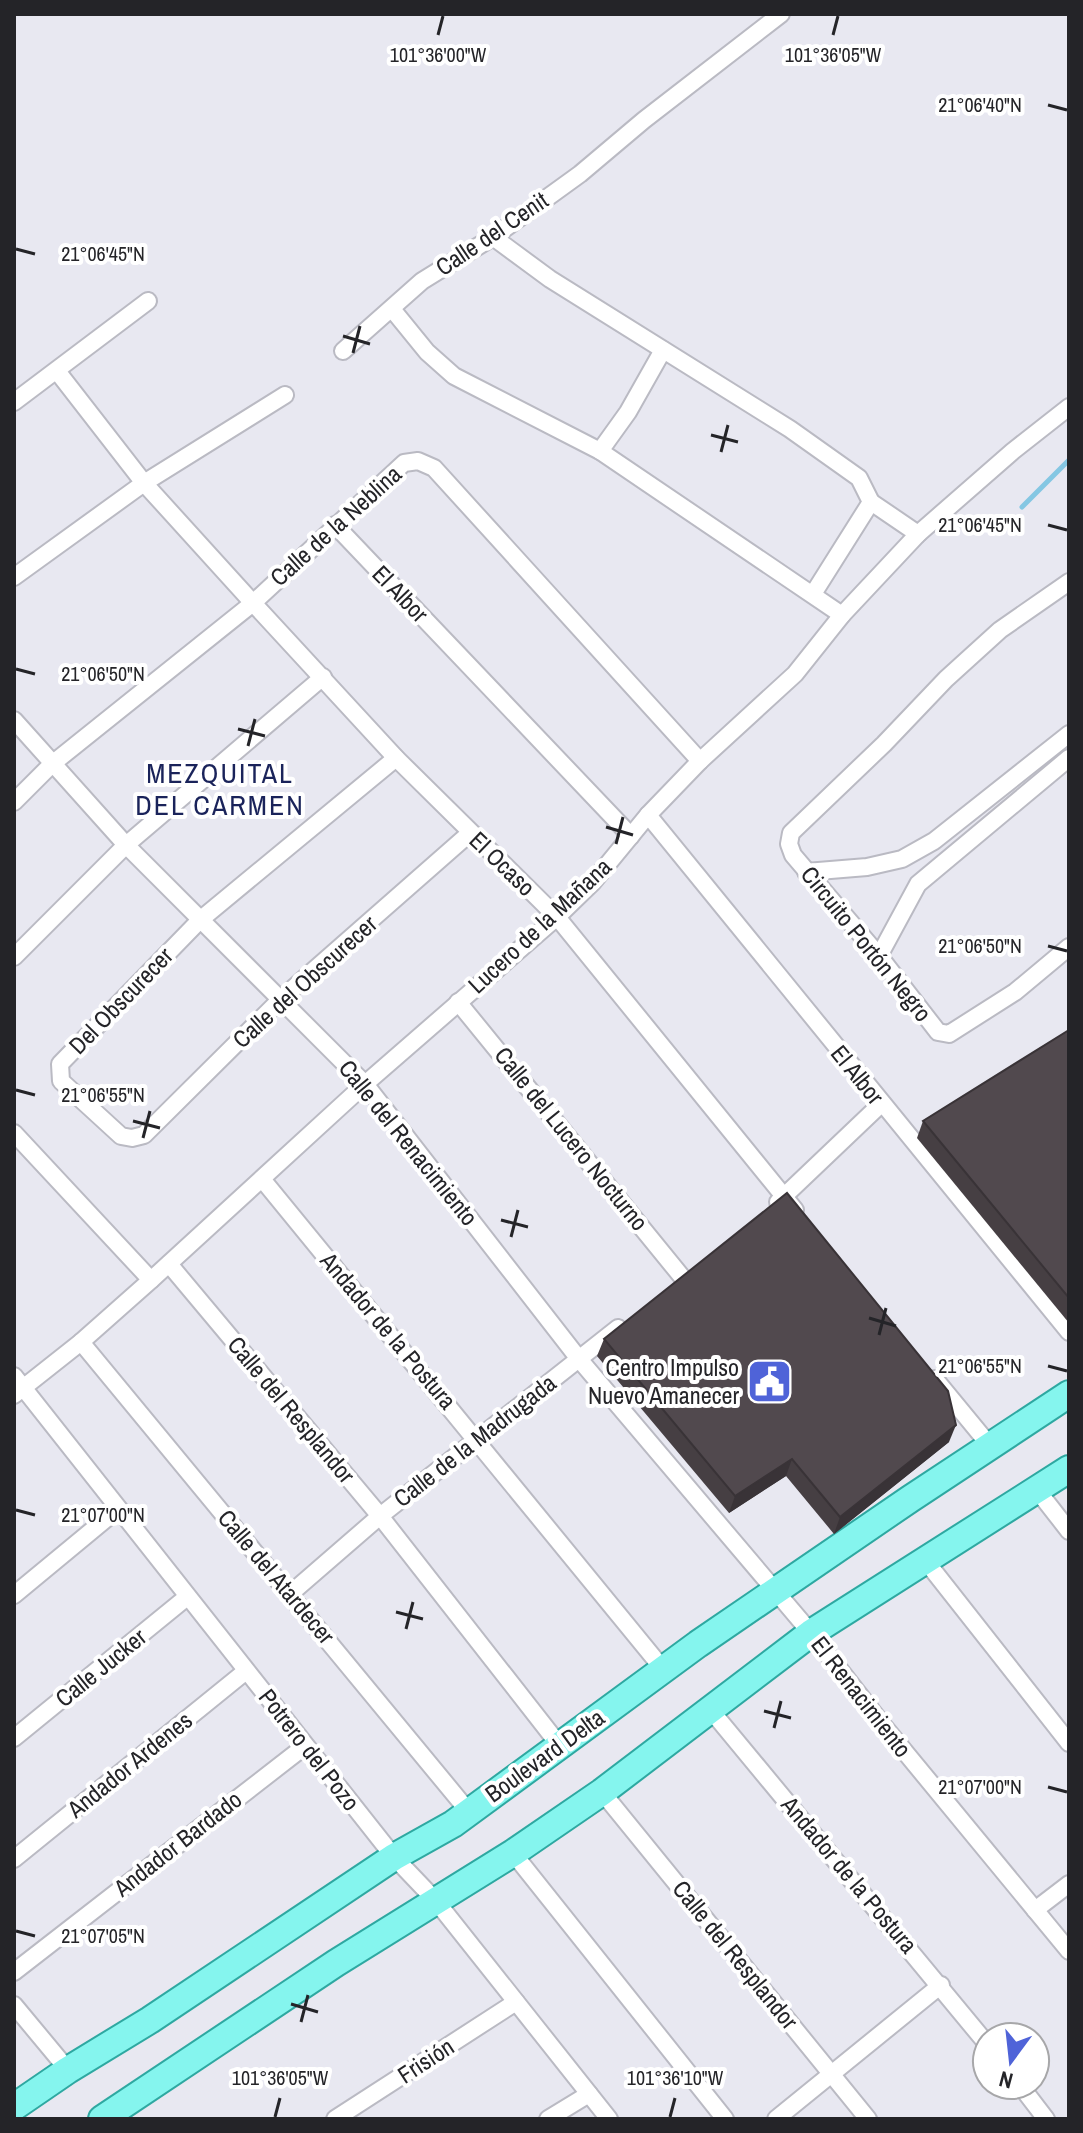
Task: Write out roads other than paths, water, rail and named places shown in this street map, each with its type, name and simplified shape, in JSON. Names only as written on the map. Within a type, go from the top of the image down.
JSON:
[{"type":"main road","name":"Boulevard Delta","points":[[14,2107],[163,2012],[394,1857],[469,1812],[663,1669],[1069,1394]]},
{"type":"main road","points":[[103,2119],[336,1963],[513,1853],[602,1792],[811,1633],[1069,1469]]},
{"type":"street","name":"Calle del Cenit","points":[[343,351],[422,281],[493,237],[580,174],[781,14]]},
{"type":"street","points":[[493,237],[550,279],[790,429],[859,478],[871,502],[918,534]]},
{"type":"street","points":[[14,402],[148,301]]},
{"type":"street","points":[[392,309],[427,352],[454,376],[600,451],[842,615]]},
{"type":"street","points":[[600,451],[628,412],[663,350]]},
{"type":"street","name":"El Ocaso","points":[[57,371],[144,483],[253,603],[396,758],[557,917],[805,1221]]},
{"type":"street","points":[[14,577],[144,483],[285,395]]},
{"type":"street","name":"Lucero de la Mañana","points":[[17,1386],[81,1342],[365,1084],[557,917],[593,882],[648,815],[700,761],[795,674],[842,615],[918,534],[1069,407]]},
{"type":"street","name":"Calle de la Neblina","points":[[14,802],[52,764],[253,603],[404,463],[418,461],[434,468],[700,761]]},
{"type":"street","points":[[813,594],[871,502]]},
{"type":"street","name":"El Albor","points":[[335,525],[631,836]]},
{"type":"street","name":"Circuito Portón Negro","points":[[1068,586],[1000,630],[957,669],[791,833],[789,844],[806,872],[943,1035],[1015,992],[1069,947]]},
{"type":"street","points":[[14,957],[126,845],[323,677]]},
{"type":"street","name":"Calle del Renacimiento","points":[[14,720],[126,845],[365,1084],[579,1359],[775,1591]]},
{"type":"street","points":[[806,872],[867,867],[902,859],[934,841],[1069,734]]},
{"type":"street","name":"Del Obscurecer","points":[[144,1135],[132,1138],[121,1136],[61,1081],[60,1064],[200,920],[396,758]]},
{"type":"street","points":[[879,956],[918,884],[1069,758]]},
{"type":"street","name":"El Albor","points":[[648,815],[1069,1332]]},
{"type":"street","name":"Calle del Obscurecer","points":[[144,1135],[281,999],[470,833]]},
{"type":"street","points":[[902,859],[918,884]]},
{"type":"street","name":"Calle del Lucero Nocturno","points":[[458,1002],[682,1277]]},
{"type":"street","points":[[762,1215],[785,1197],[881,1104]]},
{"type":"street","points":[[14,1133],[151,1280]]},
{"type":"street","name":"Andador de la Postura","points":[[262,1179],[663,1669]]},
{"type":"street","name":"Calle del Resplandor","points":[[169,1264],[380,1516],[560,1746]]},
{"type":"street","name":"Calle de la Madrugada","points":[[290,1594],[476,1438],[636,1313]]},
{"type":"street","name":"Calle del Atardecer","points":[[81,1342],[469,1812]]},
{"type":"street","points":[[922,1364],[991,1447]]},
{"type":"street","name":"Potrero del Pozo","points":[[17,1386],[394,1857],[436,1901],[609,2119]]},
{"type":"street","points":[[1037,1490],[1069,1531]]},
{"type":"street","points":[[14,1595],[118,1509]]},
{"type":"street","points":[[925,1560],[1069,1743]]},
{"type":"street","name":"El Renacimiento","points":[[775,1591],[1069,1951]]},
{"type":"street","name":"Calle Jucker","points":[[14,1738],[187,1597]]},
{"type":"street","name":"Andador Ardenes","points":[[14,1859],[246,1671]]},
{"type":"street","name":"Andador de la Postura","points":[[709,1708],[971,2023]]},
{"type":"street","name":"Andador Bardado","points":[[14,1972],[305,1746]]},
{"type":"street","name":"Calle del Resplandor","points":[[602,1792],[868,2119]]},
{"type":"street","points":[[513,1853],[725,2119]]},
{"type":"street","points":[[1035,1910],[1069,1884]]},
{"type":"street","points":[[776,2119],[941,1985]]},
{"type":"street","name":"Frisión","points":[[335,2119],[516,2002]]},
{"type":"street","points":[[14,2005],[68,2070]]},
{"type":"street","points":[[548,2119],[589,2094]]},
{"type":"street","points":[[1032,2101],[1046,2119]]},
{"type":"waterway","points":[[1022,507],[1069,460]]},
{"type":"place","name":"Centro Impulso Nuevo Amanecer","points":[[770,1382]]},
{"type":"district","name":"MEZQUITAL DEL CARMEN","points":[[220,789]]}]
